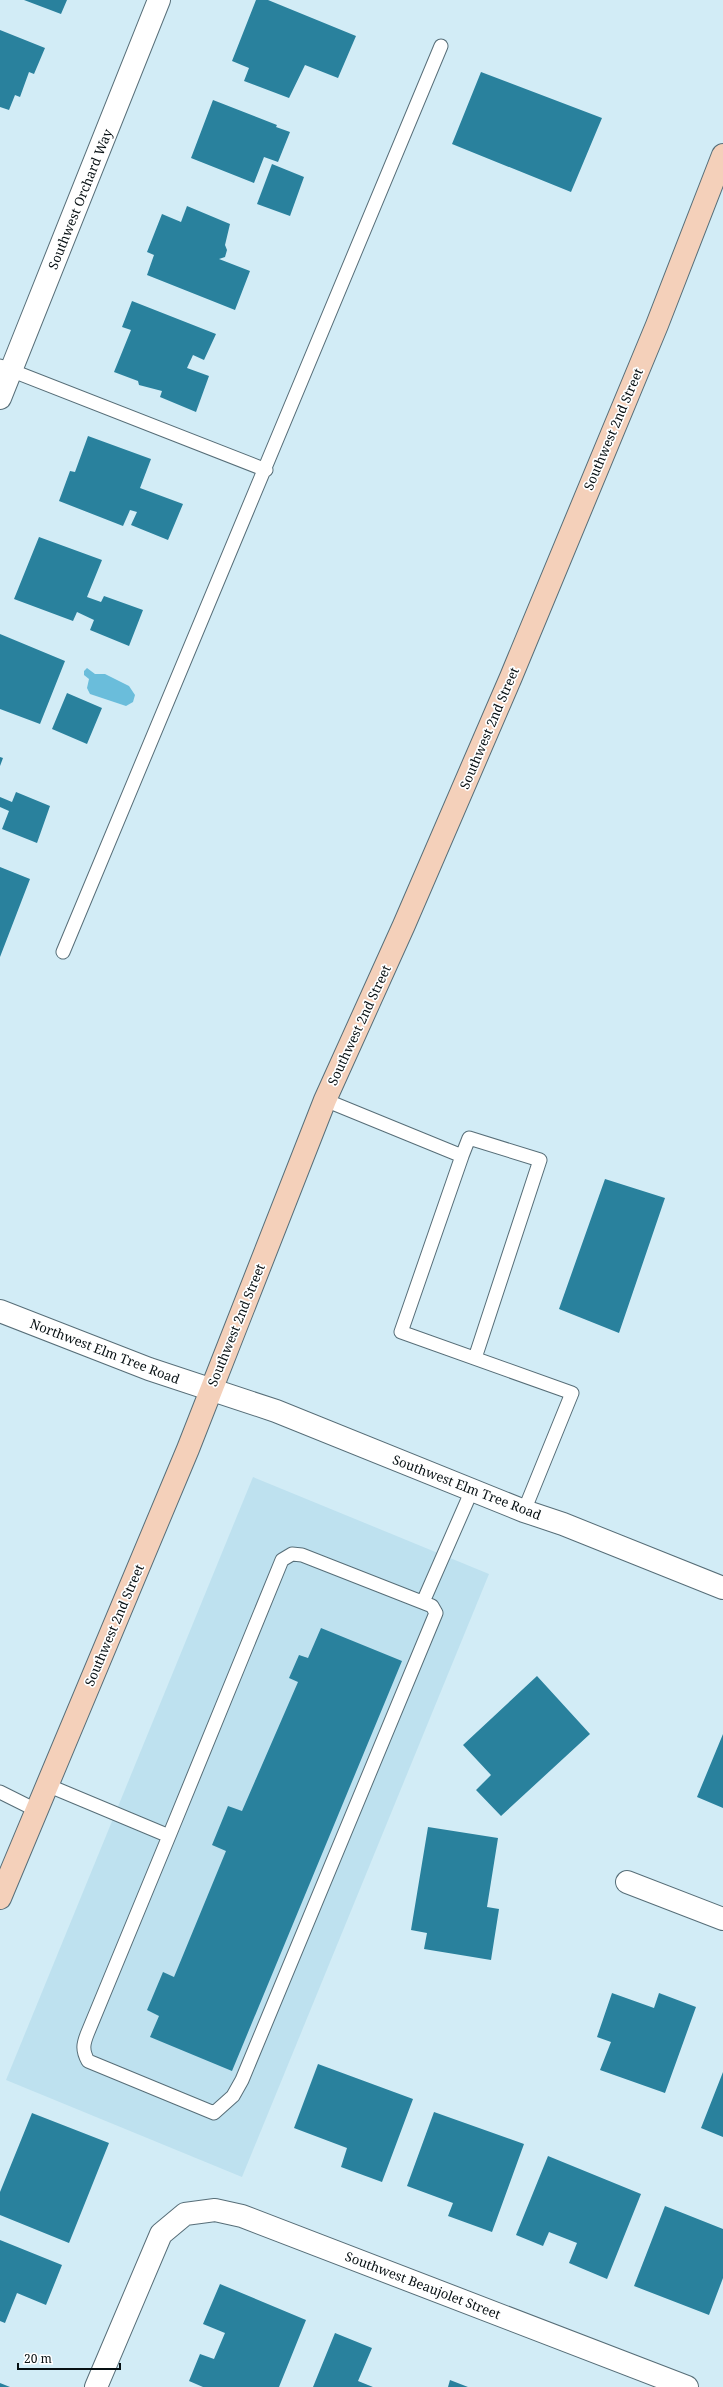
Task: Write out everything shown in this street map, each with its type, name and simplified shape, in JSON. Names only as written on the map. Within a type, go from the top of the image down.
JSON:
[{"type":"main road","name":"Southwest 2nd Street","points":[[0,1898],[188,1449],[210,1389],[325,1100],[404,925],[510,677],[656,325],[723,155]]},
{"type":"street","name":"Southwest Orchard Way","points":[[0,398],[6,368],[159,0]]},
{"type":"street","name":"Northwest Elm Tree Road","points":[[0,1311],[149,1369],[210,1389]]},
{"type":"street","name":"Southwest Elm Tree Road","points":[[210,1389],[276,1411],[524,1511],[563,1524],[723,1588]]},
{"type":"street","points":[[627,1882],[723,1919]]},
{"type":"street","name":"Southwest Beaujolet Street","points":[[96,2387],[161,2234],[185,2214],[215,2210],[242,2216],[687,2387]]},
{"type":"lane","points":[[63,952],[266,470],[441,46]]},
{"type":"lane","points":[[6,368],[266,470]]},
{"type":"lane","points":[[325,1100],[462,1156]]},
{"type":"lane","points":[[475,1358],[540,1160],[469,1138],[401,1332],[572,1393],[524,1511]]},
{"type":"lane","points":[[423,1602],[472,1490]]},
{"type":"lane","points":[[292,1554],[302,1555],[423,1602],[432,1606],[436,1613],[242,2080],[233,2096],[214,2113],[88,2061],[83,2053],[83,2044],[282,1560],[292,1554]]},
{"type":"lane","points":[[47,1785],[169,1836]]},
{"type":"lane","points":[[0,1792],[36,1810]]},
{"type":"shaded area","points":[[253,1477],[489,1574],[242,2177],[6,2080]]},
{"type":"water","points":[[87,668],[95,674],[105,674],[129,686],[135,695],[133,702],[126,706],[90,694],[87,688],[89,679],[84,675],[84,671]]},
{"type":"building","points":[[24,0],[67,0],[61,14]]},
{"type":"building","points":[[256,0],[268,0],[356,36],[338,78],[305,65],[289,98],[244,81],[249,68],[232,61]]},
{"type":"building","points":[[0,30],[45,48],[34,74],[29,72],[20,97],[15,95],[9,110],[0,107]]},
{"type":"building","points":[[481,72],[602,118],[571,192],[452,144]]},
{"type":"building","points":[[213,100],[277,125],[276,127],[290,132],[278,162],[264,157],[254,183],[191,158]]},
{"type":"building","points":[[272,164],[304,177],[290,216],[257,204]]},
{"type":"building","points":[[187,206],[230,224],[225,245],[227,250],[225,257],[219,259],[250,271],[235,310],[147,275],[154,255],[147,252],[162,214],[181,222]]},
{"type":"building","points":[[132,301],[216,334],[204,360],[193,355],[187,368],[209,376],[196,412],[160,397],[162,391],[139,385],[138,381],[114,372],[131,330],[122,327]]},
{"type":"building","points":[[88,436],[151,459],[140,488],[183,504],[168,540],[131,525],[137,512],[130,510],[123,526],[59,501],[70,471],[75,472]]},
{"type":"building","points":[[39,537],[102,560],[87,597],[101,602],[104,596],[143,610],[129,646],[90,630],[94,620],[77,612],[73,621],[14,599]]},
{"type":"building","points":[[0,634],[65,661],[40,724],[0,709]]},
{"type":"building","points":[[67,693],[102,708],[87,744],[52,729]]},
{"type":"building","points":[[0,757],[3,758],[0,766]]},
{"type":"building","points":[[16,792],[50,806],[37,843],[2,829],[9,811],[0,807],[0,797],[12,802]]},
{"type":"building","points":[[0,867],[30,879],[0,957]]},
{"type":"building","points":[[605,1179],[665,1198],[619,1333],[559,1309]]},
{"type":"building","points":[[321,1628],[402,1661],[232,2071],[150,2037],[159,2016],[147,2010],[163,1972],[174,1977],[226,1851],[212,1845],[228,1806],[242,1811],[298,1682],[289,1678],[299,1655],[308,1658]]},
{"type":"building","points":[[537,1676],[590,1734],[501,1816],[476,1790],[491,1775],[463,1745]]},
{"type":"building","points":[[723,1734],[723,1808],[697,1797]]},
{"type":"building","points":[[428,1827],[498,1838],[487,1907],[499,1909],[491,1960],[424,1949],[427,1933],[411,1930]]},
{"type":"building","points":[[612,1993],[654,2008],[659,1993],[696,2007],[665,2093],[600,2070],[611,2042],[597,2037]]},
{"type":"building","points":[[318,2064],[413,2099],[382,2182],[341,2167],[347,2148],[294,2128]]},
{"type":"building","points":[[723,2072],[723,2137],[701,2128]]},
{"type":"building","points":[[434,2112],[524,2144],[492,2232],[448,2216],[453,2203],[407,2186]]},
{"type":"building","points":[[32,2113],[109,2143],[69,2243],[0,2215],[0,2192]]},
{"type":"building","points":[[548,2156],[641,2194],[607,2279],[569,2263],[577,2243],[549,2232],[543,2246],[516,2235]]},
{"type":"building","points":[[665,2206],[723,2229],[723,2278],[709,2315],[634,2286]]},
{"type":"building","points":[[0,2240],[62,2265],[46,2305],[17,2293],[5,2323],[0,2321]]},
{"type":"building","points":[[220,2284],[306,2320],[279,2387],[203,2387],[189,2381],[200,2354],[214,2359],[225,2333],[203,2324]]},
{"type":"building","points":[[335,2333],[372,2348],[358,2381],[373,2387],[313,2387]]},
{"type":"building","points":[[450,2380],[468,2387],[448,2387]]},
{"type":"building","points":[[0,2383],[10,2387],[0,2387]]}]
